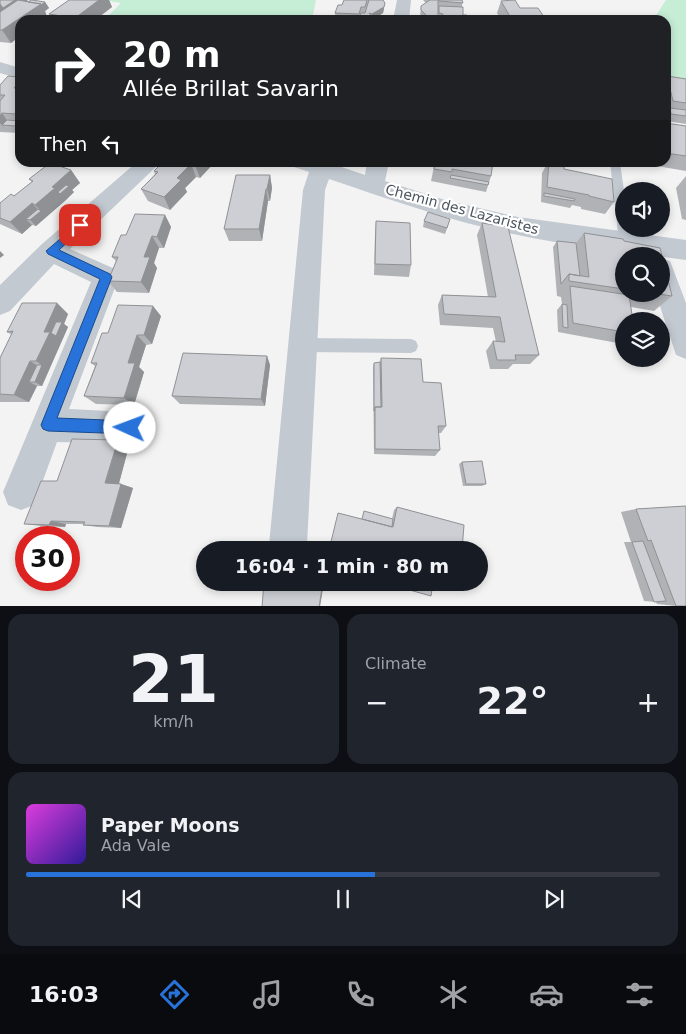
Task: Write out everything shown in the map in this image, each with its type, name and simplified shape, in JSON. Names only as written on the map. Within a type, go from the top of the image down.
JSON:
[{"type":"street","points":[[402,15],[404,0]]},
{"type":"street","points":[[0,67],[15,72]]},
{"type":"street","points":[[0,303],[51,251],[145,167]]},
{"type":"street","points":[[288,541],[301,345],[314,190],[311,167]]},
{"type":"street","name":"Chemin des Lazaristes","points":[[319,167],[375,174],[434,205],[494,221],[554,233],[625,242],[636,247]]},
{"type":"street","name":"Chemin des Lazaristes","points":[[670,254],[686,250]]},
{"type":"street","points":[[21,492],[106,277],[51,251]]},
{"type":"street","points":[[670,293],[686,346]]},
{"type":"street","points":[[48,425],[130,428]]},
{"type":"lane","points":[[616,167],[625,242]]},
{"type":"lane","points":[[301,345],[411,346]]},
{"type":"green space","points":[[103,0],[316,0],[313,15],[109,15],[121,3]]},
{"type":"green space","points":[[666,0],[686,0],[686,85],[671,83],[671,15],[656,15]]},
{"type":"building","points":[[0,0],[15,0],[3,8]]},
{"type":"building","points":[[18,0],[41,4],[24,15],[15,15],[15,21],[2,30],[0,30],[0,12]]},
{"type":"building","points":[[31,0],[45,2],[41,5],[28,2]]},
{"type":"building","points":[[69,0],[99,0],[79,15],[49,14]]},
{"type":"building","points":[[344,0],[367,0],[365,7],[361,7],[359,14],[335,13],[338,5],[342,5]]},
{"type":"building","points":[[369,0],[383,0],[385,3],[384,7],[372,14],[369,13],[371,15],[360,15],[361,13],[365,13]]},
{"type":"building","points":[[430,0],[438,0],[438,15],[426,15],[421,10],[421,6]]},
{"type":"building","points":[[462,0],[463,3],[439,1]]},
{"type":"building","points":[[515,0],[520,8],[538,8],[543,15],[509,15],[501,1]]},
{"type":"building","points":[[439,6],[463,7],[463,15],[443,15],[439,13]]},
{"type":"building","points":[[8,76],[15,77],[15,114],[2,113],[0,116],[0,101],[5,95],[0,95],[0,85]]},
{"type":"building","points":[[671,77],[686,79],[686,103],[673,101]]},
{"type":"building","points":[[671,108],[686,110],[686,116],[671,114]]},
{"type":"building","points":[[7,120],[15,121],[15,126],[2,125]]},
{"type":"building","points":[[671,124],[686,126],[686,156],[671,154]]},
{"type":"building","points":[[45,167],[62,167],[71,170],[52,187],[55,188],[35,205],[32,203],[10,222],[0,218],[0,203],[11,194],[14,196],[33,181],[29,179]]},
{"type":"building","points":[[158,167],[188,167],[177,178],[181,180],[164,197],[141,189],[158,172],[154,171]]},
{"type":"building","points":[[434,167],[492,167],[491,176],[452,169],[452,172],[434,169]]},
{"type":"building","points":[[549,167],[564,167],[564,169],[612,179],[614,202],[589,195],[547,187]]},
{"type":"building","points":[[236,175],[270,175],[259,229],[224,229]]},
{"type":"building","points":[[451,175],[489,182],[488,185],[450,178]]},
{"type":"building","points":[[66,185],[69,186],[60,194],[58,192]]},
{"type":"building","points":[[544,193],[575,199],[574,201],[544,196]]},
{"type":"building","points":[[38,209],[41,211],[30,220],[26,219]]},
{"type":"building","points":[[428,212],[450,219],[447,228],[424,221]]},
{"type":"building","points":[[135,214],[165,215],[157,237],[152,236],[144,257],[150,257],[141,282],[108,281],[118,257],[112,257],[121,235],[126,235]]},
{"type":"building","points":[[376,221],[410,223],[411,265],[375,264]]},
{"type":"building","points":[[482,223],[508,227],[539,355],[515,355],[516,360],[497,360],[493,341],[505,342],[500,317],[444,314],[442,295],[496,297]]},
{"type":"building","points":[[584,233],[623,239],[624,241],[655,247],[615,247],[615,288],[569,281],[569,274],[589,277]]},
{"type":"building","points":[[557,241],[576,243],[580,276],[569,274],[561,284]]},
{"type":"building","points":[[570,286],[615,293],[615,302],[630,302],[632,312],[615,312],[615,330],[573,323]]},
{"type":"building","points":[[22,303],[57,303],[44,332],[50,332],[36,361],[30,361],[14,395],[0,394],[0,358],[13,331],[7,332]]},
{"type":"building","points":[[562,304],[567,305],[568,328],[563,327]]},
{"type":"building","points":[[118,305],[153,306],[144,335],[137,335],[128,363],[135,363],[124,398],[84,396],[97,363],[91,363],[102,333],[108,333]]},
{"type":"building","points":[[56,322],[62,322],[56,336],[51,333]]},
{"type":"building","points":[[183,353],[267,356],[261,399],[172,396]]},
{"type":"building","points":[[381,358],[421,359],[423,382],[441,383],[446,426],[438,426],[440,450],[375,449],[375,407],[382,407]]},
{"type":"building","points":[[380,362],[381,407],[375,407],[374,411],[374,363]]},
{"type":"building","points":[[37,365],[42,365],[35,382],[29,382]]},
{"type":"building","points":[[72,439],[118,440],[105,483],[121,484],[109,526],[83,525],[85,522],[51,521],[49,525],[24,524],[41,481],[57,481]]},
{"type":"building","points":[[482,461],[486,484],[466,484],[462,462]]},
{"type":"building","points":[[686,506],[686,606],[676,606],[651,540],[648,541],[636,509]]},
{"type":"building","points":[[397,507],[464,525],[463,541],[331,541],[338,513],[393,527]]},
{"type":"building","points":[[364,511],[393,519],[392,527],[362,519]]},
{"type":"building","points":[[643,541],[666,601],[654,602],[632,542]]},
{"type":"building","points":[[263,591],[322,591],[319,606],[262,606]]},
{"type":"building","points":[[413,591],[432,591],[431,596]]},
{"type":"route","points":[[80,225],[51,251],[106,277],[48,425],[130,428]]}]
